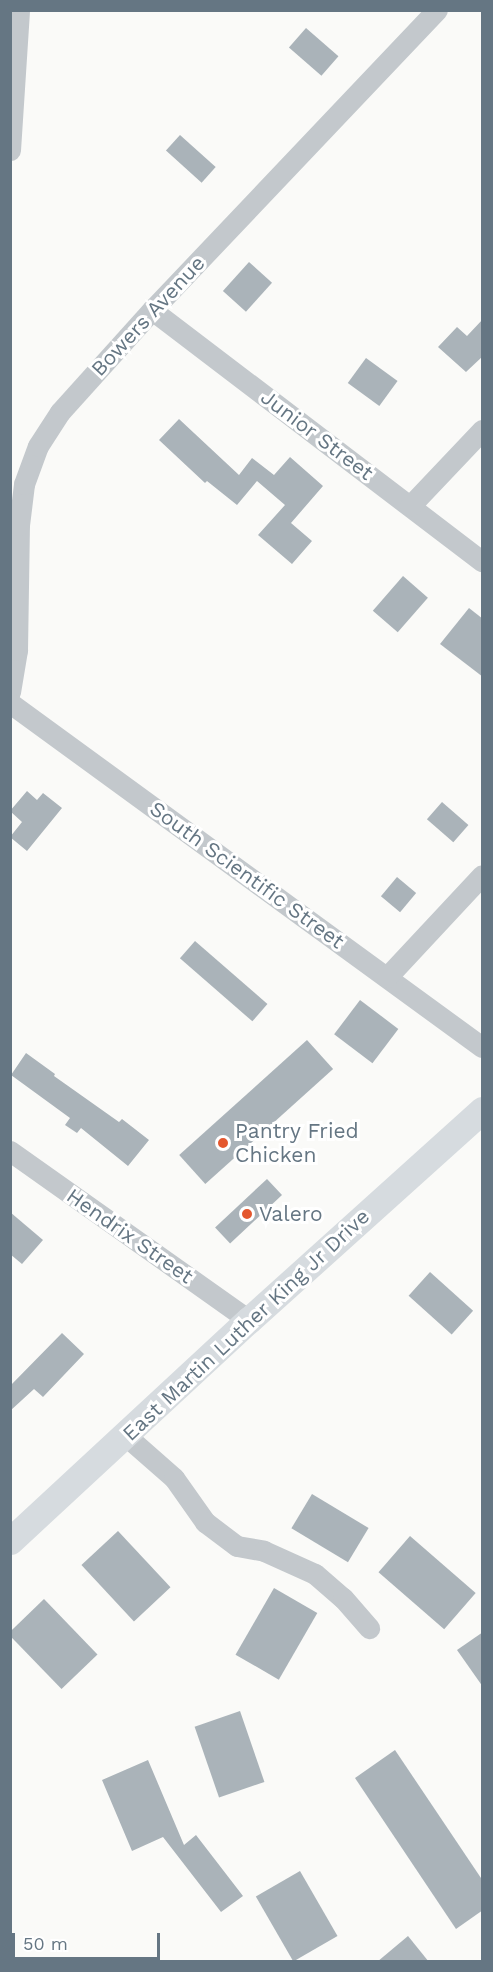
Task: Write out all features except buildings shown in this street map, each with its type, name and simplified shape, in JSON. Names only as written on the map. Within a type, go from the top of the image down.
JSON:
[{"type":"main road","name":"East Martin Luther King Jr Drive","points":[[10,1541],[249,1320],[483,1110]]},
{"type":"street","points":[[10,150],[19,10]]},
{"type":"street","name":"Bowers Avenue","points":[[10,692],[17,650],[19,525],[24,484],[31,462],[60,412],[152,310],[437,10]]},
{"type":"street","name":"Junior Street","points":[[152,310],[483,561]]},
{"type":"street","points":[[410,506],[483,430]]},
{"type":"street","name":"South Scientific Street","points":[[10,703],[483,1047]]},
{"type":"street","points":[[387,977],[483,875]]},
{"type":"street","name":"Hendrix Street","points":[[10,1151],[249,1320]]},
{"type":"street","points":[[125,1435],[174,1478],[205,1522],[237,1546],[264,1551],[290,1560],[315,1574],[343,1598],[369,1628]]},
{"type":"place","name":"Pantry Fried Chicken","points":[[223,1143]]},
{"type":"place","name":"Valero","points":[[247,1214]]}]
